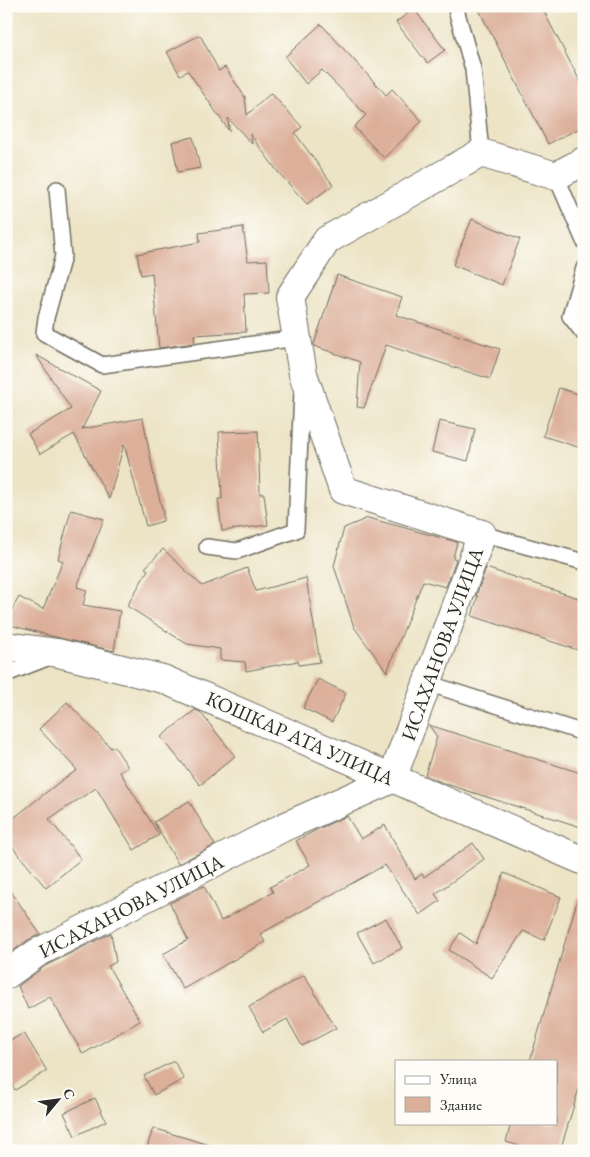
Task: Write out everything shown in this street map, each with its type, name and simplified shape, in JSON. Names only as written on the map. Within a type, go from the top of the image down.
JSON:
[{"type":"street","points":[[481,153],[556,176],[584,161]]},
{"type":"street","name":"ИСАХАНОВА УЛИЦА","points":[[6,975],[37,953],[284,827],[392,779],[482,534],[343,490],[303,374],[290,297],[327,240],[481,153]]},
{"type":"street","name":"КОШКАР АТА УЛИЦА","points":[[6,646],[58,653],[163,679],[584,861]]},
{"type":"lane","points":[[455,6],[473,69],[481,153]]},
{"type":"lane","points":[[556,176],[584,241]]},
{"type":"lane","points":[[57,189],[63,256],[46,318],[44,333],[102,365],[297,338]]},
{"type":"lane","points":[[584,268],[570,316],[584,334]]},
{"type":"lane","points":[[207,547],[237,551],[296,530],[303,374]]},
{"type":"lane","points":[[482,534],[584,562]]},
{"type":"lane","points":[[6,674],[58,653]]},
{"type":"lane","points":[[427,683],[584,733]]},
{"type":"building","points":[[477,6],[541,6],[584,89],[584,126],[548,144]]},
{"type":"building","points":[[414,9],[445,50],[427,63],[396,22]]},
{"type":"building","points":[[321,24],[386,95],[392,89],[422,121],[384,158],[354,127],[366,115],[322,70],[306,84],[285,57]]},
{"type":"building","points":[[200,35],[219,71],[225,67],[245,97],[247,115],[271,93],[302,127],[295,133],[333,185],[307,204],[278,172],[250,134],[252,144],[228,118],[229,131],[188,71],[180,75],[167,52]]},
{"type":"building","points":[[193,137],[200,168],[178,172],[172,142]]},
{"type":"building","points":[[472,219],[520,239],[502,285],[453,265]]},
{"type":"building","points":[[243,227],[248,261],[267,260],[269,293],[244,294],[246,332],[194,335],[195,343],[159,348],[152,273],[141,275],[137,254],[200,242],[199,233]]},
{"type":"building","points":[[337,275],[402,297],[396,315],[500,349],[490,379],[386,345],[364,408],[357,407],[360,362],[314,346]]},
{"type":"building","points":[[36,355],[101,391],[82,429],[143,418],[154,477],[163,512],[163,521],[146,526],[124,444],[109,499],[74,434],[40,454],[28,434],[71,409]]},
{"type":"building","points":[[559,388],[584,396],[584,449],[543,436]]},
{"type":"building","points":[[439,421],[475,429],[468,461],[432,452]]},
{"type":"building","points":[[258,431],[260,494],[264,494],[268,525],[222,531],[218,499],[222,499],[219,432]]},
{"type":"building","points":[[71,510],[104,519],[77,587],[87,590],[83,605],[120,611],[114,651],[6,624],[19,597],[43,609],[63,561],[58,559]]},
{"type":"building","points":[[368,518],[457,542],[453,558],[456,559],[446,587],[423,581],[387,672],[354,627],[334,566],[344,528]]},
{"type":"building","points":[[163,549],[202,586],[247,568],[256,591],[306,578],[320,662],[299,665],[298,661],[246,671],[245,662],[220,660],[220,649],[187,644],[127,606],[148,570],[145,568]]},
{"type":"building","points":[[486,568],[584,600],[584,652],[472,616],[478,596],[476,596]]},
{"type":"building","points":[[318,679],[346,693],[332,722],[303,708]]},
{"type":"building","points":[[67,702],[111,748],[114,746],[128,767],[120,772],[159,835],[134,850],[96,788],[49,819],[81,859],[46,888],[6,839],[6,824],[77,770],[39,729]]},
{"type":"building","points":[[195,710],[200,712],[235,756],[200,785],[161,737]]},
{"type":"building","points":[[429,725],[584,774],[584,828],[443,783],[425,775],[437,737]]},
{"type":"building","points":[[189,801],[215,845],[178,864],[154,822]]},
{"type":"building","points":[[347,816],[361,839],[385,825],[415,879],[422,874],[424,877],[473,843],[484,859],[435,894],[440,901],[420,915],[385,865],[260,934],[265,942],[183,989],[163,954],[188,940],[170,903],[204,886],[221,921],[273,892],[270,887],[310,865],[296,841]]},
{"type":"building","points":[[504,873],[561,897],[544,940],[523,931],[492,978],[449,950],[460,933],[476,944]]},
{"type":"building","points":[[6,884],[40,934],[6,956]]},
{"type":"building","points":[[578,898],[584,899],[584,1072],[560,1151],[535,1151],[506,1142],[511,1124],[558,1124],[558,1060],[530,1060]]},
{"type":"building","points":[[386,918],[402,948],[374,963],[357,933]]},
{"type":"building","points":[[111,933],[116,962],[108,966],[140,1021],[83,1054],[50,997],[28,1009],[18,986],[45,966]]},
{"type":"building","points":[[304,975],[336,1028],[302,1046],[287,1019],[263,1032],[249,1007]]},
{"type":"building","points":[[24,1033],[47,1071],[15,1090],[6,1075],[6,1043]]},
{"type":"building","points":[[174,1061],[184,1079],[154,1095],[144,1076]]},
{"type":"building","points":[[95,1098],[106,1121],[75,1136],[64,1113]]},
{"type":"building","points":[[153,1128],[212,1146],[211,1151],[146,1151]]}]
